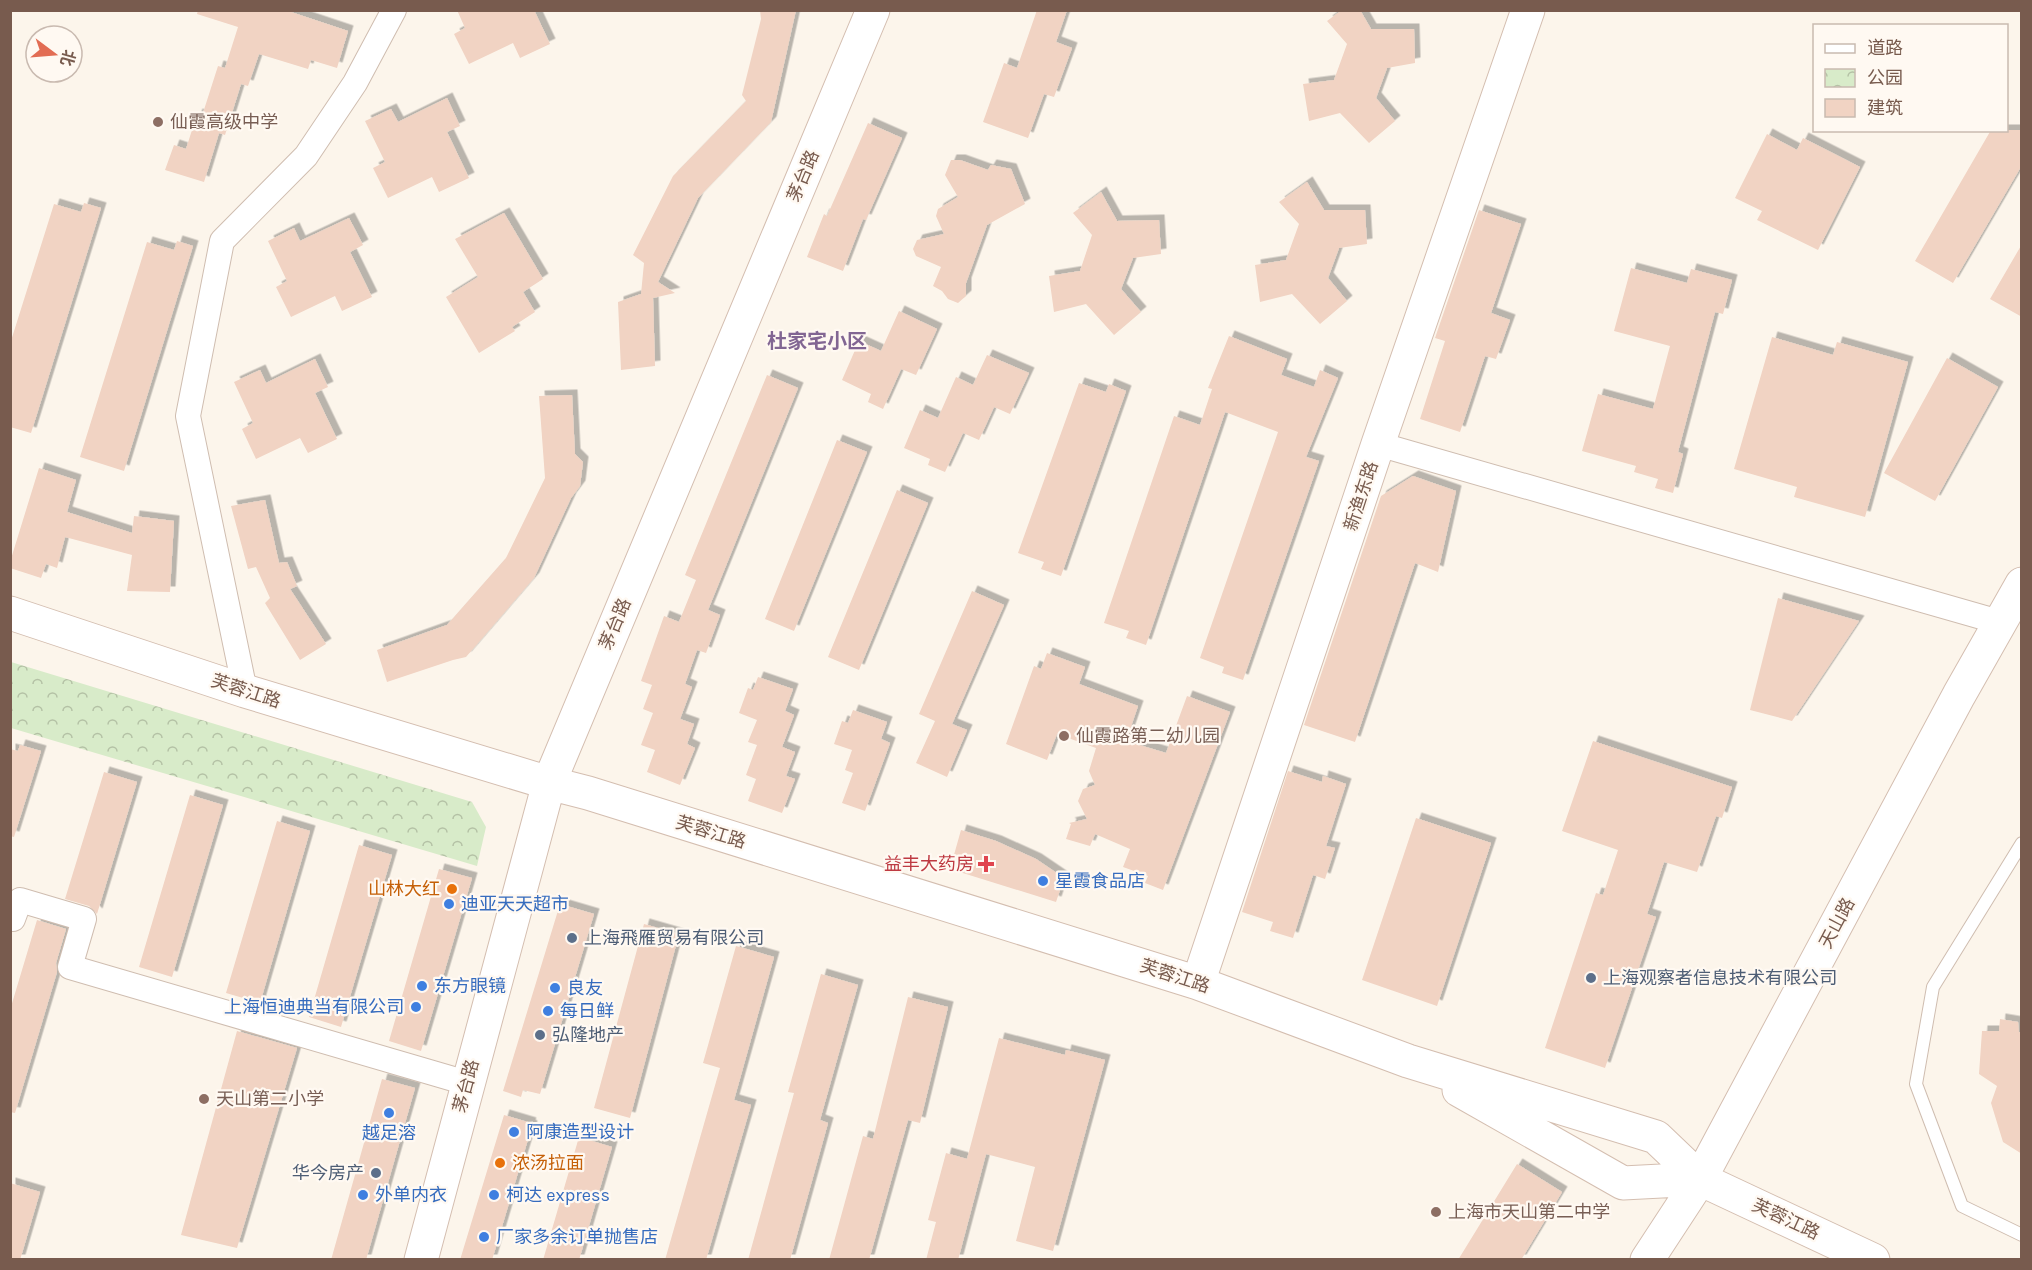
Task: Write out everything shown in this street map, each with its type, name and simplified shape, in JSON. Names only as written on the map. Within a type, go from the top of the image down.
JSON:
[{"type":"street","points":[[244,691],[188,416],[222,241],[306,156],[355,83],[393,10]]},
{"type":"street","name":"茅台路","points":[[421,1260],[549,783],[873,10]]},
{"type":"street","name":"新渔东路","points":[[1198,982],[1378,444],[1528,10]]},
{"type":"street","points":[[1378,444],[1999,622]]},
{"type":"street","name":"天山路","points":[[1647,1260],[1700,1179],[1999,622],[2022,584]]},
{"type":"street","name":"芙蓉江路","points":[[10,613],[244,691],[600,797],[1198,982],[1408,1061],[1656,1137],[1700,1179],[1873,1260]]},
{"type":"street","points":[[10,918],[14,919],[20,900],[84,919],[70,968],[467,1083]]},
{"type":"street","name":"芙蓉江路","points":[[1408,1061],[1623,1183],[1700,1179]]},
{"type":"lane","points":[[2022,843],[1933,987],[1916,1084],[1962,1206],[2022,1235]]},
{"type":"green space","points":[[11,662],[472,802],[486,827],[477,866],[11,728]]},
{"type":"building","points":[[198,10],[285,10],[348,31],[337,68],[311,60],[308,69],[259,54],[248,86],[241,84],[225,135],[219,133],[204,182],[165,170],[174,145],[186,149],[197,114],[202,116],[218,66],[225,68],[238,27],[197,14]]},
{"type":"building","points":[[457,10],[534,10],[550,44],[520,58],[513,43],[469,64],[454,34],[465,28]]},
{"type":"building","points":[[760,10],[796,10],[771,122],[698,198],[658,282],[675,293],[653,298],[655,366],[621,370],[618,302],[641,294],[644,263],[633,255],[673,176],[746,101],[742,95],[761,19]]},
{"type":"building","points":[[1037,10],[1067,10],[1056,42],[1072,48],[1054,97],[1044,94],[1028,138],[983,122],[1004,63],[1017,68]]},
{"type":"building","points":[[1342,10],[1360,10],[1371,29],[1414,29],[1415,63],[1387,68],[1376,98],[1395,121],[1369,143],[1340,113],[1309,121],[1303,84],[1334,80],[1347,44],[1327,21]]},
{"type":"building","points":[[447,98],[460,126],[447,132],[469,178],[439,192],[432,177],[388,198],[373,168],[385,162],[365,121],[391,109],[398,122]]},
{"type":"building","points":[[868,123],[902,138],[866,220],[863,219],[843,271],[807,257],[824,214],[827,216]]},
{"type":"building","points":[[2022,130],[2022,165],[1953,283],[1915,261],[1990,132]]},
{"type":"building","points":[[1767,134],[1797,150],[1803,138],[1860,167],[1818,250],[1757,220],[1762,211],[1735,198]]},
{"type":"building","points":[[951,160],[960,160],[988,170],[991,165],[1011,169],[1025,204],[987,225],[966,283],[966,296],[958,303],[948,299],[942,291],[933,286],[941,267],[916,256],[913,249],[917,240],[944,234],[936,216],[938,209],[958,197],[945,175]]},
{"type":"building","points":[[1307,182],[1324,210],[1365,210],[1367,244],[1339,248],[1328,278],[1347,301],[1320,324],[1292,294],[1260,302],[1255,265],[1286,260],[1299,224],[1279,202]]},
{"type":"building","points":[[1101,192],[1117,221],[1159,220],[1161,254],[1133,258],[1121,289],[1141,312],[1114,335],[1086,304],[1054,312],[1049,276],[1080,271],[1092,235],[1073,213]]},
{"type":"building","points":[[84,203],[101,208],[31,433],[10,427],[10,344],[54,204],[81,212]]},
{"type":"building","points":[[1479,210],[1521,224],[1491,313],[1510,320],[1496,359],[1485,356],[1460,432],[1420,419],[1445,341],[1435,338]]},
{"type":"building","points":[[504,213],[543,279],[523,292],[535,312],[512,327],[515,331],[479,353],[446,297],[478,277],[455,239]]},
{"type":"building","points":[[349,218],[363,245],[350,252],[372,297],[342,311],[335,296],[291,317],[276,287],[287,281],[268,241],[294,228],[300,241]]},
{"type":"building","points":[[177,241],[193,246],[124,471],[80,457],[147,242],[174,250]]},
{"type":"building","points":[[2022,244],[2022,317],[1990,299]]},
{"type":"building","points":[[1631,268],[1687,283],[1691,269],[1732,280],[1723,314],[1715,312],[1678,452],[1683,454],[1673,493],[1655,488],[1658,479],[1634,472],[1636,466],[1582,451],[1598,394],[1653,409],[1670,346],[1614,331]]},
{"type":"building","points":[[899,311],[937,329],[916,375],[901,369],[883,409],[868,402],[871,394],[842,380],[859,341],[881,351]]},
{"type":"building","points":[[1229,336],[1287,359],[1281,375],[1314,387],[1320,370],[1338,378],[1306,457],[1319,461],[1243,680],[1222,673],[1224,667],[1200,658],[1278,432],[1225,412],[1146,645],[1126,638],[1129,631],[1104,623],[1174,416],[1200,425],[1212,389],[1208,388]]},
{"type":"building","points":[[1772,337],[1833,355],[1837,342],[1908,362],[1865,517],[1794,497],[1797,487],[1734,469]]},
{"type":"building","points":[[987,355],[1029,373],[1010,414],[994,407],[979,440],[963,433],[945,472],[928,465],[930,459],[904,448],[920,410],[938,418],[956,377],[973,385]]},
{"type":"building","points":[[1947,358],[1998,387],[1935,501],[1884,473]]},
{"type":"building","points":[[315,359],[328,387],[315,393],[337,439],[308,453],[300,438],[256,459],[242,429],[253,423],[234,382],[260,370],[266,383]]},
{"type":"building","points":[[767,375],[798,388],[708,610],[720,615],[706,653],[697,650],[685,684],[692,687],[680,719],[694,724],[687,744],[695,748],[680,785],[647,772],[655,750],[641,745],[653,713],[643,709],[652,685],[641,681],[664,616],[679,622],[696,580],[685,575]]},
{"type":"building","points":[[1079,383],[1106,392],[1109,384],[1126,391],[1061,576],[1041,569],[1044,562],[1018,553]]},
{"type":"building","points":[[572,395],[575,454],[583,462],[580,486],[571,498],[534,578],[466,657],[387,682],[377,650],[447,625],[506,558],[545,478],[539,396]]},
{"type":"building","points":[[837,440],[867,452],[794,631],[765,619]]},
{"type":"building","points":[[39,468],[76,480],[67,512],[132,533],[134,516],[174,521],[170,592],[127,591],[132,555],[65,537],[57,568],[46,564],[41,578],[10,568]]},
{"type":"building","points":[[1413,476],[1456,491],[1438,572],[1415,563],[1355,742],[1304,725],[1381,496]]},
{"type":"building","points":[[897,490],[928,503],[859,670],[828,657]]},
{"type":"building","points":[[265,500],[279,563],[287,562],[297,586],[290,589],[326,644],[300,660],[265,603],[270,598],[256,567],[248,569],[231,506]]},
{"type":"building","points":[[972,591],[1004,605],[952,724],[967,730],[947,777],[916,763],[935,721],[919,714]]},
{"type":"building","points":[[1778,598],[1859,621],[1792,721],[1750,710]]},
{"type":"building","points":[[1047,653],[1085,667],[1079,684],[1138,706],[1126,741],[1166,753],[1187,696],[1230,712],[1163,890],[1145,883],[1148,876],[1123,867],[1130,849],[1095,834],[1090,846],[1066,839],[1071,824],[1069,823],[1087,819],[1078,801],[1083,789],[1095,785],[1089,771],[1096,748],[1057,734],[1047,760],[1006,744],[1034,666],[1041,669]]},
{"type":"building","points":[[758,677],[793,689],[785,711],[794,715],[782,747],[795,752],[786,776],[795,779],[782,813],[748,801],[756,779],[746,775],[757,745],[748,742],[757,720],[739,713],[748,688],[753,690]]},
{"type":"building","points":[[853,710],[887,722],[881,739],[890,743],[865,811],[842,803],[853,773],[845,770],[852,750],[834,744],[842,721],[848,723]]},
{"type":"building","points":[[1593,741],[1732,787],[1722,818],[1716,816],[1697,872],[1664,862],[1647,914],[1656,917],[1605,1068],[1545,1048],[1596,893],[1603,895],[1618,850],[1562,831]]},
{"type":"building","points":[[20,745],[41,751],[14,837],[10,836],[10,749],[18,751]]},
{"type":"building","points":[[1288,771],[1322,782],[1323,776],[1346,784],[1326,846],[1335,848],[1325,879],[1313,875],[1293,938],[1270,931],[1273,922],[1242,912]]},
{"type":"building","points":[[104,772],[137,782],[97,914],[89,906],[65,899]]},
{"type":"building","points":[[190,795],[223,805],[172,977],[139,967]]},
{"type":"building","points":[[1416,818],[1491,843],[1437,1006],[1362,980]]},
{"type":"building","points":[[277,821],[310,831],[260,1003],[226,993]]},
{"type":"building","points":[[961,830],[996,841],[1036,859],[1064,878],[1056,902],[950,869]]},
{"type":"building","points":[[359,845],[392,855],[341,1027],[309,1017]]},
{"type":"building","points":[[439,869],[472,878],[421,1051],[389,1041]]},
{"type":"building","points":[[560,904],[594,914],[540,1094],[523,1090],[521,1097],[503,1091]]},
{"type":"building","points":[[37,920],[66,929],[56,963],[57,972],[15,1113],[10,1112],[10,1010]]},
{"type":"building","points":[[644,924],[679,934],[630,1118],[594,1108]]},
{"type":"building","points":[[736,946],[774,957],[734,1100],[751,1105],[706,1260],[665,1260],[720,1068],[703,1063]]},
{"type":"building","points":[[821,974],[858,985],[820,1120],[828,1123],[790,1260],[748,1260],[794,1093],[788,1092]]},
{"type":"building","points":[[908,997],[948,1007],[920,1123],[908,1120],[869,1260],[829,1260],[863,1136],[873,1139]]},
{"type":"building","points":[[2000,1019],[2018,1022],[2019,1032],[2022,1033],[2022,1154],[2003,1142],[1991,1103],[1997,1086],[1979,1074],[1982,1031],[1999,1031]]},
{"type":"building","points":[[237,1031],[297,1048],[237,1248],[181,1235]]},
{"type":"building","points":[[999,1038],[1065,1055],[1066,1050],[1105,1060],[1053,1251],[1016,1241],[1035,1167],[986,1154],[958,1260],[926,1260],[936,1222],[928,1220],[946,1153],[967,1159]]},
{"type":"building","points":[[382,1079],[415,1088],[366,1260],[331,1260]]},
{"type":"building","points":[[504,1115],[531,1123],[532,1126],[492,1260],[460,1260]]},
{"type":"building","points":[[579,1137],[612,1147],[579,1260],[543,1260]]},
{"type":"building","points":[[1517,1164],[1562,1192],[1521,1260],[1458,1260]]},
{"type":"building","points":[[10,1183],[40,1192],[20,1260],[10,1260]]},
{"type":"place","name":"仙霞高级中学","points":[[158,122]]},
{"type":"place","name":"仙霞路第二幼儿园","points":[[1064,736]]},
{"type":"place","name":"益丰大药房","points":[[986,864]]},
{"type":"place","name":"星霞食品店","points":[[1043,881]]},
{"type":"place","name":"山林大红","points":[[452,889]]},
{"type":"place","name":"迪亚天天超市","points":[[449,904]]},
{"type":"place","name":"上海飛雁贸易有限公司","points":[[572,938]]},
{"type":"place","name":"上海观察者信息技术有限公司","points":[[1591,978]]},
{"type":"place","name":"东方眼镜","points":[[422,986]]},
{"type":"place","name":"良友","points":[[555,988]]},
{"type":"place","name":"上海恒迪典当有限公司","points":[[416,1007]]},
{"type":"place","name":"每日鲜","points":[[548,1011]]},
{"type":"place","name":"弘隆地产","points":[[540,1035]]},
{"type":"place","name":"天山第二小学","points":[[204,1099]]},
{"type":"place","name":"越足溶","points":[[389,1113]]},
{"type":"place","name":"阿康造型设计","points":[[514,1132]]},
{"type":"place","name":"浓汤拉面","points":[[500,1163]]},
{"type":"place","name":"华今房产","points":[[376,1173]]},
{"type":"place","name":"外单内衣","points":[[363,1195]]},
{"type":"place","name":"柯达 express","points":[[494,1195]]},
{"type":"place","name":"上海市天山第二中学","points":[[1436,1212]]},
{"type":"place","name":"厂家多余订单抛售店","points":[[484,1237]]},
{"type":"district","name":"杜家宅小区","points":[[817,341]]}]
